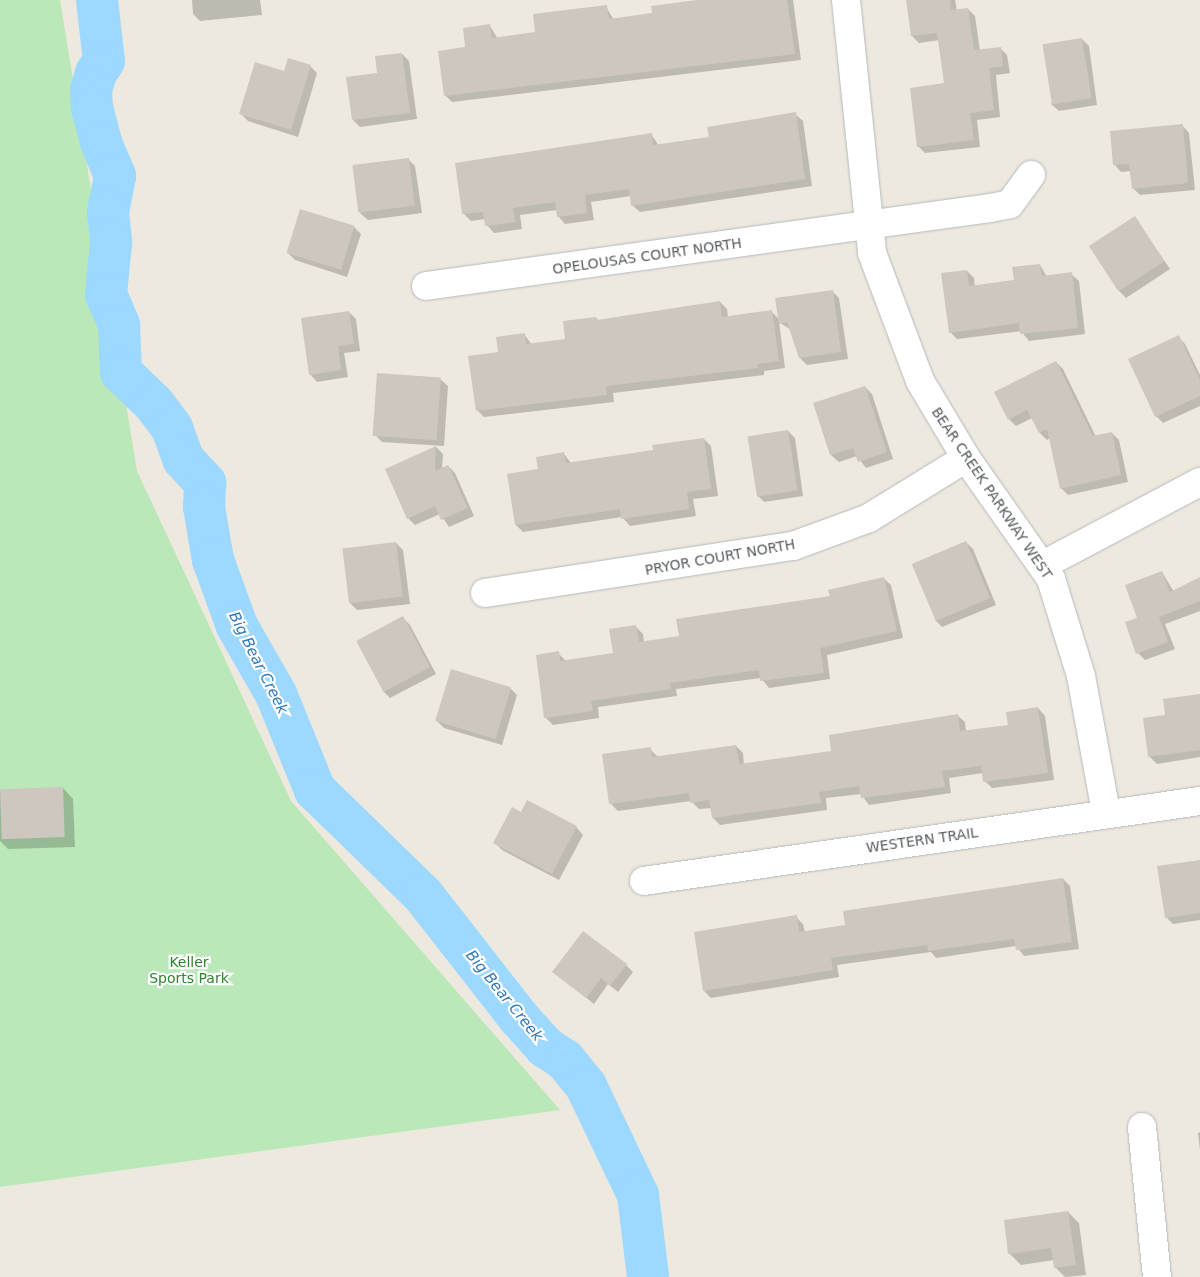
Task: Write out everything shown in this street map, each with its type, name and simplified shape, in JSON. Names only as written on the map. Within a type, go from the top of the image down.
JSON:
[{"type":"street","name":"BEAR CREEK PARKWAY WEST","points":[[846,0],[867,226],[872,253],[885,294],[920,381],[966,458],[1043,564],[1051,579],[1081,676],[1106,812]]},
{"type":"street","name":"OPELOUSAS COURT NORTH","points":[[426,286],[867,226],[1010,204],[1031,176]]},
{"type":"street","name":"PRYOR COURT NORTH","points":[[485,593],[794,546],[869,518],[966,458]]},
{"type":"street","points":[[1043,564],[1200,482]]},
{"type":"street","name":"WESTERN TRAIL","points":[[644,881],[1106,812],[1200,801]]},
{"type":"street","points":[[1142,1127],[1158,1277]]},
{"type":"green space","name":"Keller Sports Park","points":[[0,0],[60,0],[137,471],[291,801],[560,1110],[0,1187]]},
{"type":"building","points":[[697,0],[787,0],[795,54],[444,96],[438,51],[465,47],[463,28],[490,24],[492,38],[535,32],[533,14],[607,5],[609,19],[652,13],[651,6]]},
{"type":"building","points":[[906,0],[950,0],[951,10],[968,8],[974,50],[1001,47],[1003,66],[989,68],[994,110],[970,113],[974,140],[917,147],[910,88],[944,83],[937,33],[911,36]]},
{"type":"building","points":[[1082,38],[1092,98],[1052,105],[1042,44]]},
{"type":"building","points":[[402,53],[410,113],[352,120],[346,77],[377,73],[375,56]]},
{"type":"building","points":[[288,58],[311,65],[291,130],[239,114],[255,62],[284,71]]},
{"type":"building","points":[[796,112],[805,179],[631,206],[629,189],[585,195],[587,213],[557,217],[555,202],[513,208],[515,222],[485,226],[483,212],[462,214],[455,163],[652,133],[653,145],[709,137],[707,127]]},
{"type":"building","points":[[1183,124],[1188,183],[1132,189],[1129,164],[1113,165],[1110,131]]},
{"type":"building","points":[[409,158],[415,206],[358,213],[352,165]]},
{"type":"building","points":[[300,209],[355,226],[341,270],[287,253]]},
{"type":"building","points":[[1135,216],[1164,261],[1118,291],[1089,246]]},
{"type":"building","points":[[1040,264],[1042,276],[1072,272],[1078,328],[1020,334],[1019,323],[949,333],[941,273],[967,270],[969,286],[1014,280],[1012,267]]},
{"type":"building","points":[[833,290],[841,352],[799,358],[787,322],[779,324],[775,298]]},
{"type":"building","points":[[720,301],[722,317],[772,310],[779,361],[757,364],[758,368],[606,386],[607,395],[476,411],[468,356],[498,352],[496,337],[525,333],[526,344],[565,339],[563,321],[596,317],[597,320]]},
{"type":"building","points":[[349,311],[354,344],[338,346],[341,370],[309,375],[301,318]]},
{"type":"building","points":[[1179,335],[1200,380],[1200,396],[1155,417],[1128,359]]},
{"type":"building","points":[[1056,361],[1093,436],[1112,432],[1121,475],[1060,489],[1047,429],[1039,433],[1027,410],[1008,420],[994,392]]},
{"type":"building","points":[[377,373],[441,377],[436,440],[373,436]]},
{"type":"building","points":[[865,386],[887,452],[858,462],[853,448],[830,455],[813,403]]},
{"type":"building","points":[[788,430],[798,490],[757,497],[748,436]]},
{"type":"building","points":[[704,438],[711,489],[687,492],[689,509],[621,519],[620,509],[515,525],[507,474],[538,469],[536,457],[564,452],[566,463],[653,450],[652,445]]},
{"type":"building","points":[[436,446],[435,471],[448,465],[468,508],[441,520],[435,506],[407,519],[385,469]]},
{"type":"building","points":[[966,541],[990,598],[936,621],[912,564]]},
{"type":"building","points":[[396,542],[403,597],[349,603],[342,549]]},
{"type":"building","points":[[1162,571],[1170,592],[1200,577],[1200,601],[1159,617],[1168,642],[1136,654],[1125,622],[1137,618],[1125,585]]},
{"type":"building","points":[[884,577],[897,631],[820,648],[824,673],[760,681],[759,670],[670,683],[671,689],[591,701],[593,711],[544,718],[536,655],[559,651],[560,661],[613,653],[609,629],[636,625],[639,642],[679,636],[676,619],[830,596],[828,590]]},
{"type":"building","points":[[403,616],[430,667],[383,692],[356,641]]},
{"type":"building","points":[[451,669],[511,687],[495,739],[435,721]]},
{"type":"building","points":[[1200,694],[1200,750],[1148,757],[1143,718],[1165,715],[1163,699]]},
{"type":"building","points":[[1038,707],[1048,773],[983,782],[981,766],[942,771],[945,787],[861,798],[859,786],[819,792],[821,803],[712,818],[709,800],[690,803],[689,793],[609,804],[602,754],[651,747],[652,757],[736,745],[739,764],[831,751],[829,735],[958,714],[960,731],[1008,725],[1006,712]]},
{"type":"building","points":[[63,787],[65,837],[2,839],[0,789]]},
{"type":"building","points":[[527,800],[577,826],[552,874],[493,843],[512,807],[521,812]]},
{"type":"building","points":[[1200,860],[1200,913],[1165,918],[1157,866]]},
{"type":"building","points":[[1063,878],[1072,942],[1016,950],[1014,939],[928,951],[927,945],[831,958],[833,970],[703,991],[694,932],[797,915],[799,932],[845,925],[843,911]]},
{"type":"building","points":[[583,931],[627,964],[610,986],[601,978],[586,998],[552,972]]},
{"type":"building","points":[[1068,1211],[1076,1265],[1054,1268],[1051,1248],[1008,1254],[1004,1220]]},
{"type":"waterway","name":"Big Bear Creek","points":[[97,0],[104,61],[96,73],[91,90],[92,108],[102,145],[115,176],[108,212],[111,243],[106,294],[119,325],[121,372],[154,404],[172,428],[183,459],[205,483],[204,507],[213,560],[237,626],[276,694],[315,790],[423,895],[520,1019],[545,1047],[565,1060],[586,1086],[638,1195],[648,1277]]}]
